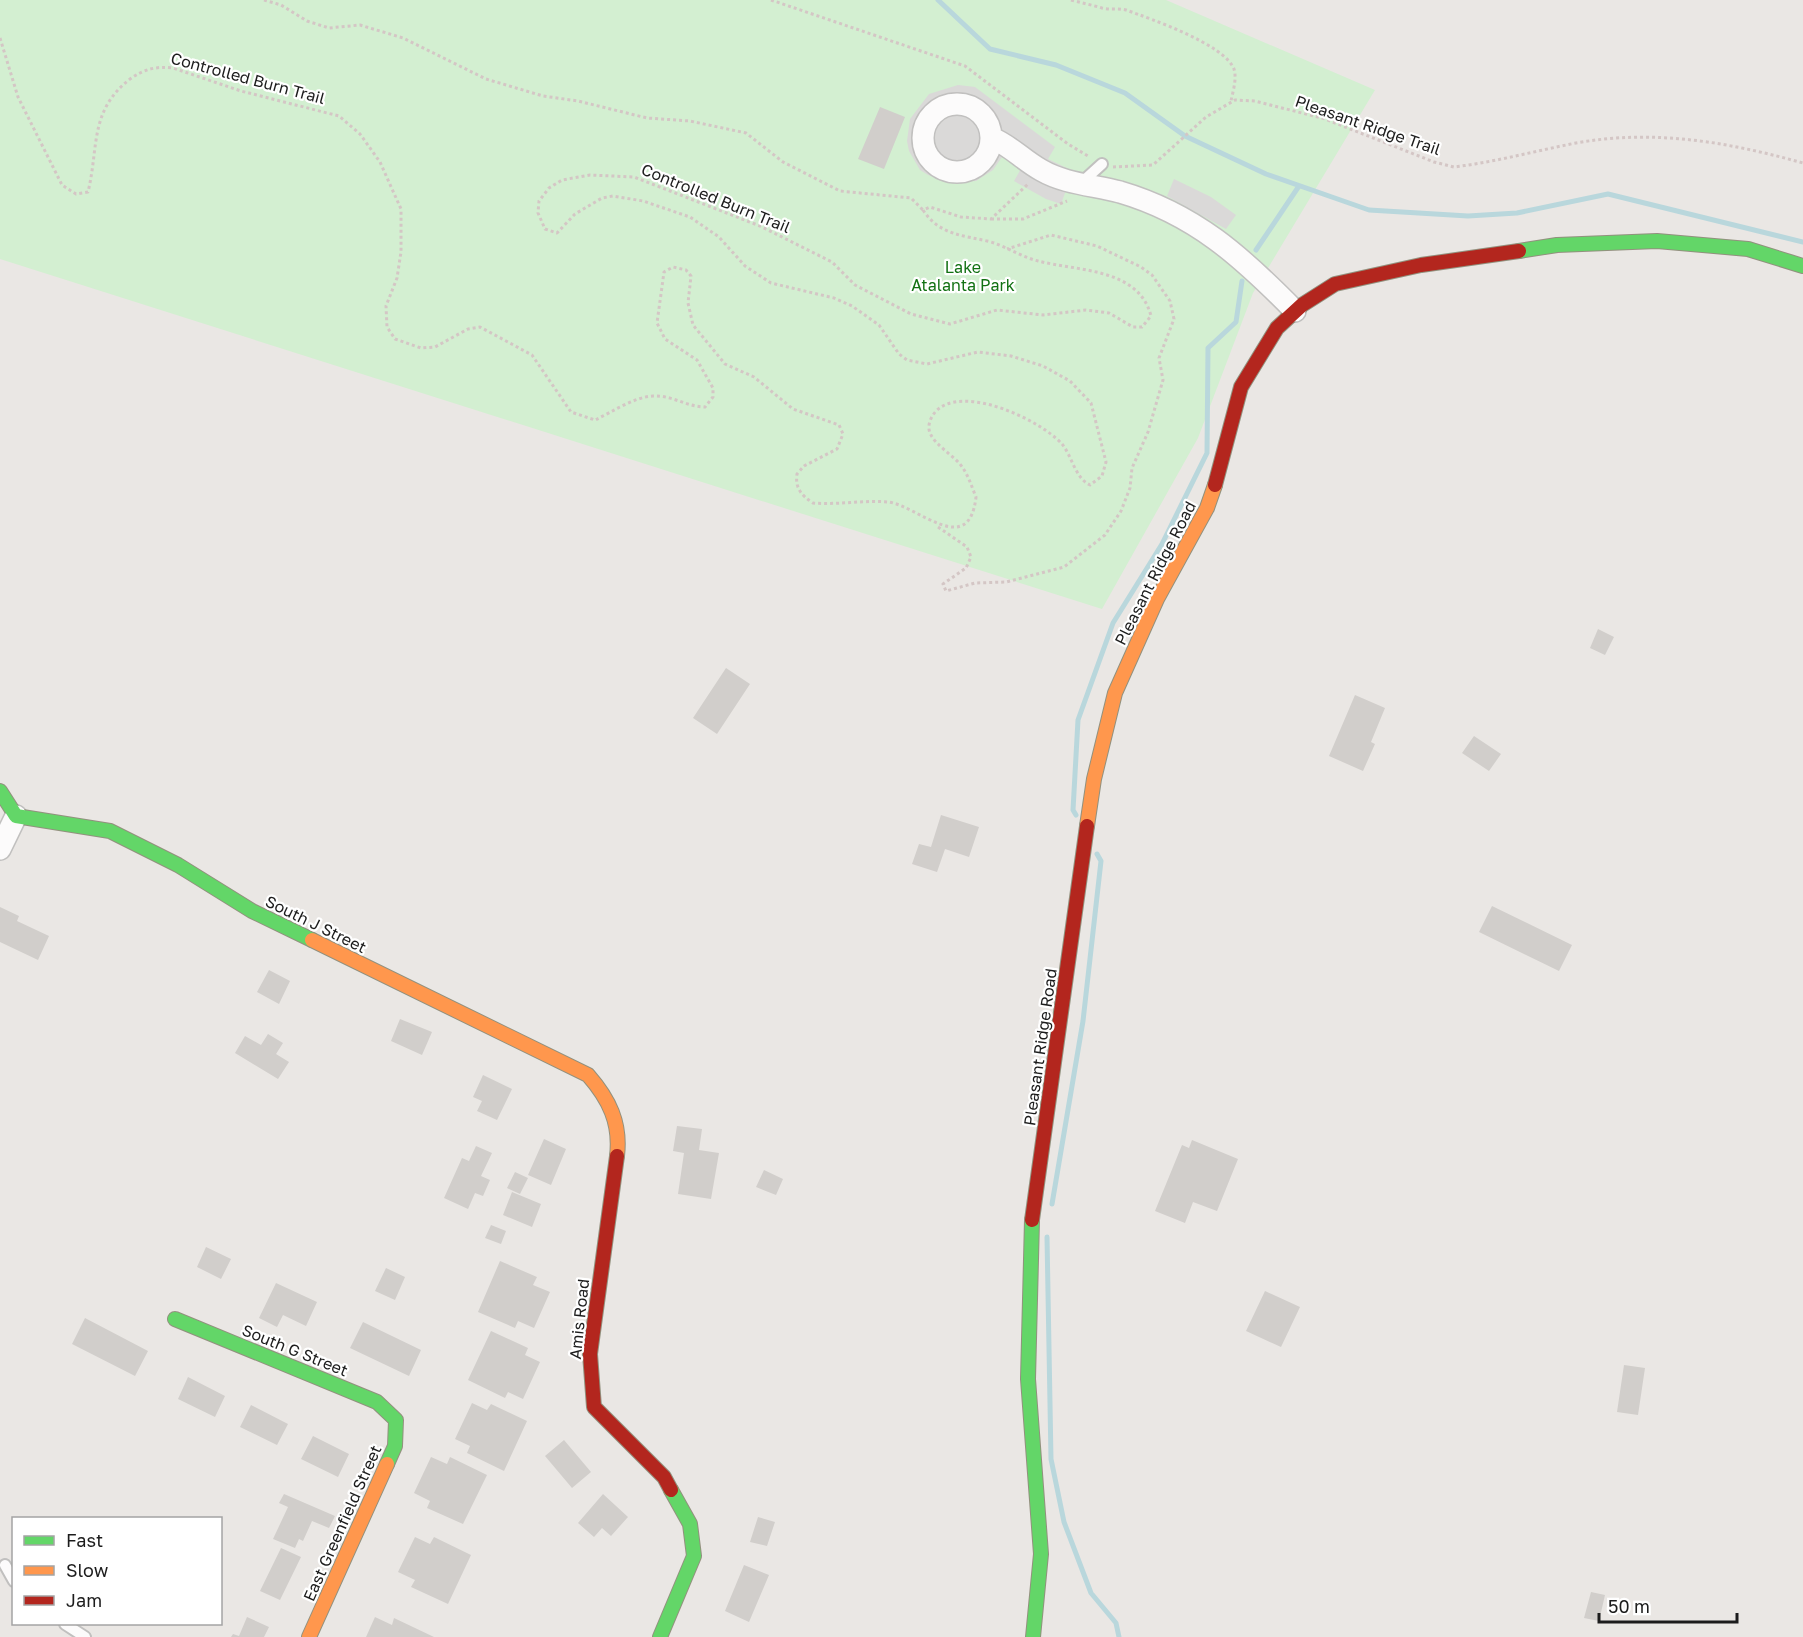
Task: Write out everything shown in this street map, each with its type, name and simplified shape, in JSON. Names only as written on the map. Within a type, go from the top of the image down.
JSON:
[{"type":"street","points":[[992,138],[1010,145],[1041,170],[1086,185],[1120,193],[1186,218],[1231,249],[1295,311]]},
{"type":"street","name":"Pleasant Ridge Road","points":[[1033,1637],[1041,1554],[1028,1379],[1031,1228],[1094,779],[1115,693],[1157,599],[1207,508],[1223,462],[1241,387],[1276,328],[1295,311],[1335,284],[1421,265],[1557,245],[1657,241],[1748,249],[1803,266]]},
{"type":"street","points":[[0,791],[16,816],[0,849]]},
{"type":"street","name":"South J Street","points":[[16,816],[110,831],[158,855],[252,911],[588,1075],[603,1092],[611,1109]]},
{"type":"street","name":"Amis Road","points":[[611,1109],[620,1134],[590,1354],[594,1407],[664,1477],[690,1524],[694,1556],[660,1637]]},
{"type":"street","name":"South G Street","points":[[175,1319],[377,1402],[396,1420]]},
{"type":"street","name":"East Greenfield Street","points":[[309,1637],[395,1446],[396,1420]]},
{"type":"lane","points":[[1086,185],[1102,164]]},
{"type":"lane","points":[[5,1565],[12,1577]]},
{"type":"lane","points":[[68,1625],[86,1637]]},
{"type":"path","name":"Controlled Burn Trail","points":[[264,0],[281,5],[307,21],[329,28],[360,25],[403,38],[486,79],[543,96],[578,100],[647,118],[690,121],[746,133],[783,162],[840,191],[911,198],[937,227],[967,239],[994,243],[1042,262],[1084,268],[1114,278],[1145,298],[1151,316],[1142,327],[1133,327],[1109,313],[1086,310],[1043,315],[997,310],[950,324],[911,314],[877,298],[855,285],[832,262],[760,226],[634,177],[590,175],[562,180],[549,188],[539,201],[537,213],[545,229],[557,233],[575,214],[602,198],[613,196],[633,198],[690,217],[719,237],[745,266],[771,283],[834,298],[852,306],[879,325],[899,354],[907,360],[927,364],[978,352],[1011,356],[1043,366],[1070,381],[1086,395],[1091,403],[1106,462],[1102,476],[1090,484],[1081,478],[1072,457],[1061,443],[1037,425],[979,401],[949,402],[939,408],[933,414],[929,425],[930,434],[967,474],[976,497],[970,518],[962,525],[952,527],[934,523]]},
{"type":"path","points":[[771,0],[965,66],[1068,144],[1102,164],[1115,168],[1153,165],[1206,117],[1231,101],[1236,77],[1233,68],[1228,58],[1211,45],[1125,10],[1103,8],[1071,0]]},
{"type":"path","name":"Controlled Burn Trail","points":[[0,38],[18,97],[62,184],[76,194],[88,192],[101,112],[117,90],[138,74],[156,66],[173,68],[291,105],[339,116],[360,134],[380,162],[401,209],[401,252],[397,278],[386,306],[387,327],[395,339],[414,347],[435,347],[468,329],[480,327],[532,355],[571,412],[587,418],[595,420],[652,396],[672,399],[693,407],[705,406],[713,398],[713,388],[697,360],[665,339],[657,323],[664,272],[673,267],[686,270],[691,276],[688,303],[693,325],[725,363],[754,377],[793,409],[839,425],[843,435],[837,449],[804,466],[797,474],[798,489],[804,497],[813,503],[888,502],[904,506],[934,523],[946,535],[967,547],[971,557],[966,568],[943,584],[946,591],[975,583],[1006,582],[1064,567],[1105,535],[1121,510],[1130,488],[1132,468],[1148,432],[1163,380],[1159,358],[1174,319],[1170,301],[1152,275],[1141,267],[1097,246],[1051,235],[1006,249]]},
{"type":"path","name":"Pleasant Ridge Trail","points":[[1231,101],[1255,101],[1325,119],[1434,162],[1454,167],[1577,143],[1648,136],[1713,141],[1803,163]]},
{"type":"path","name":"Controlled Burn Trail","points":[[923,210],[930,207],[961,217],[1023,219],[1061,204],[1086,185],[1115,168]]},
{"type":"path","points":[[991,219],[1041,170]]},
{"type":"green space","name":"Lake Atalanta Park","points":[[0,0],[1166,0],[1375,90],[1253,293],[1198,438],[1102,609],[0,259]]},
{"type":"shaded area","points":[[958,85],[975,87],[1055,147],[1048,159],[1073,171],[1061,204],[1046,199],[1014,181],[1022,167],[1002,157],[993,170],[976,181],[948,182],[920,170],[909,151],[907,141],[910,119],[929,94]]},
{"type":"shaded area","points":[[1174,179],[1211,197],[1236,215],[1226,229],[1167,196]]},
{"type":"building","points":[[880,107],[905,117],[884,169],[858,159]]},
{"type":"building","points":[[1598,629],[1614,637],[1605,655],[1590,648]]},
{"type":"building","points":[[726,668],[750,684],[717,734],[693,718]]},
{"type":"building","points":[[1355,695],[1385,708],[1371,742],[1375,744],[1363,771],[1329,756]]},
{"type":"building","points":[[1474,736],[1501,754],[1489,771],[1462,753]]},
{"type":"building","points":[[941,815],[979,827],[969,857],[945,849],[937,872],[912,864],[919,844],[931,847]]},
{"type":"building","points":[[1492,906],[1572,945],[1559,971],[1479,932]]},
{"type":"building","points":[[0,907],[19,916],[17,921],[49,936],[38,960],[0,942]]},
{"type":"building","points":[[269,970],[290,981],[279,1004],[257,992]]},
{"type":"building","points":[[400,1019],[432,1032],[422,1055],[391,1041]]},
{"type":"building","points":[[268,1034],[283,1043],[276,1054],[289,1062],[278,1079],[235,1053],[245,1036],[261,1045]]},
{"type":"building","points":[[483,1075],[512,1089],[497,1120],[477,1111],[482,1101],[473,1097]]},
{"type":"building","points":[[677,1126],[702,1129],[699,1150],[719,1153],[711,1199],[678,1194],[684,1153],[673,1151]]},
{"type":"building","points":[[544,1139],[566,1149],[551,1185],[528,1175]]},
{"type":"building","points":[[1192,1140],[1238,1159],[1217,1211],[1193,1202],[1185,1223],[1155,1211],[1182,1145],[1189,1148]]},
{"type":"building","points":[[476,1146],[492,1153],[481,1176],[490,1180],[483,1196],[475,1193],[468,1209],[444,1198],[462,1158],[469,1161]]},
{"type":"building","points":[[764,1170],[783,1179],[776,1195],[756,1187]]},
{"type":"building","points":[[515,1172],[528,1178],[520,1194],[507,1188]]},
{"type":"building","points":[[512,1192],[541,1204],[532,1227],[503,1215]]},
{"type":"building","points":[[491,1225],[506,1231],[501,1244],[485,1238]]},
{"type":"building","points":[[206,1247],[231,1259],[221,1279],[197,1267]]},
{"type":"building","points":[[500,1261],[537,1277],[533,1285],[550,1292],[534,1328],[518,1321],[515,1328],[478,1312]]},
{"type":"building","points":[[386,1268],[405,1277],[395,1300],[375,1291]]},
{"type":"building","points":[[276,1283],[317,1302],[306,1326],[283,1315],[277,1327],[259,1318]]},
{"type":"building","points":[[1265,1291],[1300,1307],[1281,1347],[1246,1331]]},
{"type":"building","points":[[85,1318],[148,1351],[135,1376],[72,1344]]},
{"type":"building","points":[[363,1322],[421,1350],[409,1376],[350,1348]]},
{"type":"building","points":[[491,1331],[528,1348],[525,1355],[540,1362],[523,1399],[508,1392],[505,1398],[468,1380]]},
{"type":"building","points":[[1624,1365],[1645,1368],[1638,1415],[1617,1412]]},
{"type":"building","points":[[188,1377],[225,1396],[215,1417],[178,1399]]},
{"type":"building","points":[[472,1403],[487,1410],[491,1404],[527,1421],[504,1471],[467,1453],[470,1446],[455,1439]]},
{"type":"building","points":[[251,1405],[288,1424],[277,1445],[240,1427]]},
{"type":"building","points":[[313,1436],[349,1454],[338,1477],[301,1459]]},
{"type":"building","points":[[564,1440],[591,1472],[572,1488],[545,1456]]},
{"type":"building","points":[[431,1457],[447,1464],[450,1457],[487,1475],[463,1524],[427,1508],[430,1501],[414,1493]]},
{"type":"building","points":[[284,1494],[335,1516],[329,1528],[312,1521],[303,1541],[299,1539],[295,1548],[273,1539],[288,1507],[279,1503]]},
{"type":"building","points":[[603,1494],[628,1517],[611,1536],[602,1528],[594,1537],[578,1523]]},
{"type":"building","points":[[758,1517],[775,1522],[767,1546],[750,1542]]},
{"type":"building","points":[[415,1537],[430,1544],[434,1537],[471,1555],[448,1604],[411,1587],[415,1580],[398,1572]]},
{"type":"building","points":[[281,1548],[301,1557],[280,1600],[260,1591]]},
{"type":"building","points":[[744,1565],[769,1575],[749,1622],[725,1611]]},
{"type":"building","points":[[1591,1592],[1605,1595],[1599,1621],[1584,1618]]},
{"type":"building","points":[[247,1617],[269,1627],[264,1637],[231,1637],[233,1634],[239,1636]]},
{"type":"building","points":[[375,1617],[392,1625],[394,1618],[434,1637],[366,1637]]},
{"type":"waterway","points":[[938,0],[990,49],[1056,65],[1125,93],[1185,136],[1266,174],[1369,210],[1468,216],[1517,213],[1608,194],[1803,242]]},
{"type":"waterway","points":[[1256,250],[1299,186]]},
{"type":"waterway","points":[[1076,815],[1073,810],[1078,720],[1113,623],[1162,544],[1207,453],[1208,348],[1236,322],[1242,281]]},
{"type":"waterway","points":[[1052,1204],[1083,1021],[1101,861],[1097,854]]},
{"type":"waterway","points":[[1047,1237],[1051,1459],[1064,1522],[1091,1593],[1116,1623],[1119,1637]]},
{"type":"traffic: fast","points":[[1519,251],[1557,245],[1657,241],[1748,249],[1803,266]]},
{"type":"traffic: fast","points":[[0,791],[16,816],[110,831],[178,865],[252,911],[312,940]]},
{"type":"traffic: fast","points":[[1032,1220],[1028,1379],[1041,1554],[1033,1637]]},
{"type":"traffic: fast","points":[[175,1319],[377,1402],[396,1420],[395,1446],[387,1464]]},
{"type":"traffic: fast","points":[[660,1637],[694,1556],[690,1524],[671,1490]]},
{"type":"traffic: slow","points":[[1087,826],[1094,779],[1115,693],[1157,599],[1207,508],[1215,485]]},
{"type":"traffic: slow","points":[[312,940],[588,1075],[602,1093],[612,1112],[617,1133],[617,1156]]},
{"type":"traffic: slow","points":[[309,1637],[387,1464]]},
{"type":"traffic: jam","points":[[1215,485],[1241,387],[1277,328],[1302,305],[1335,284],[1421,265],[1519,251]]},
{"type":"traffic: jam","points":[[1032,1220],[1087,826]]},
{"type":"traffic: jam","points":[[617,1156],[590,1354],[594,1407],[664,1477],[671,1490]]}]
